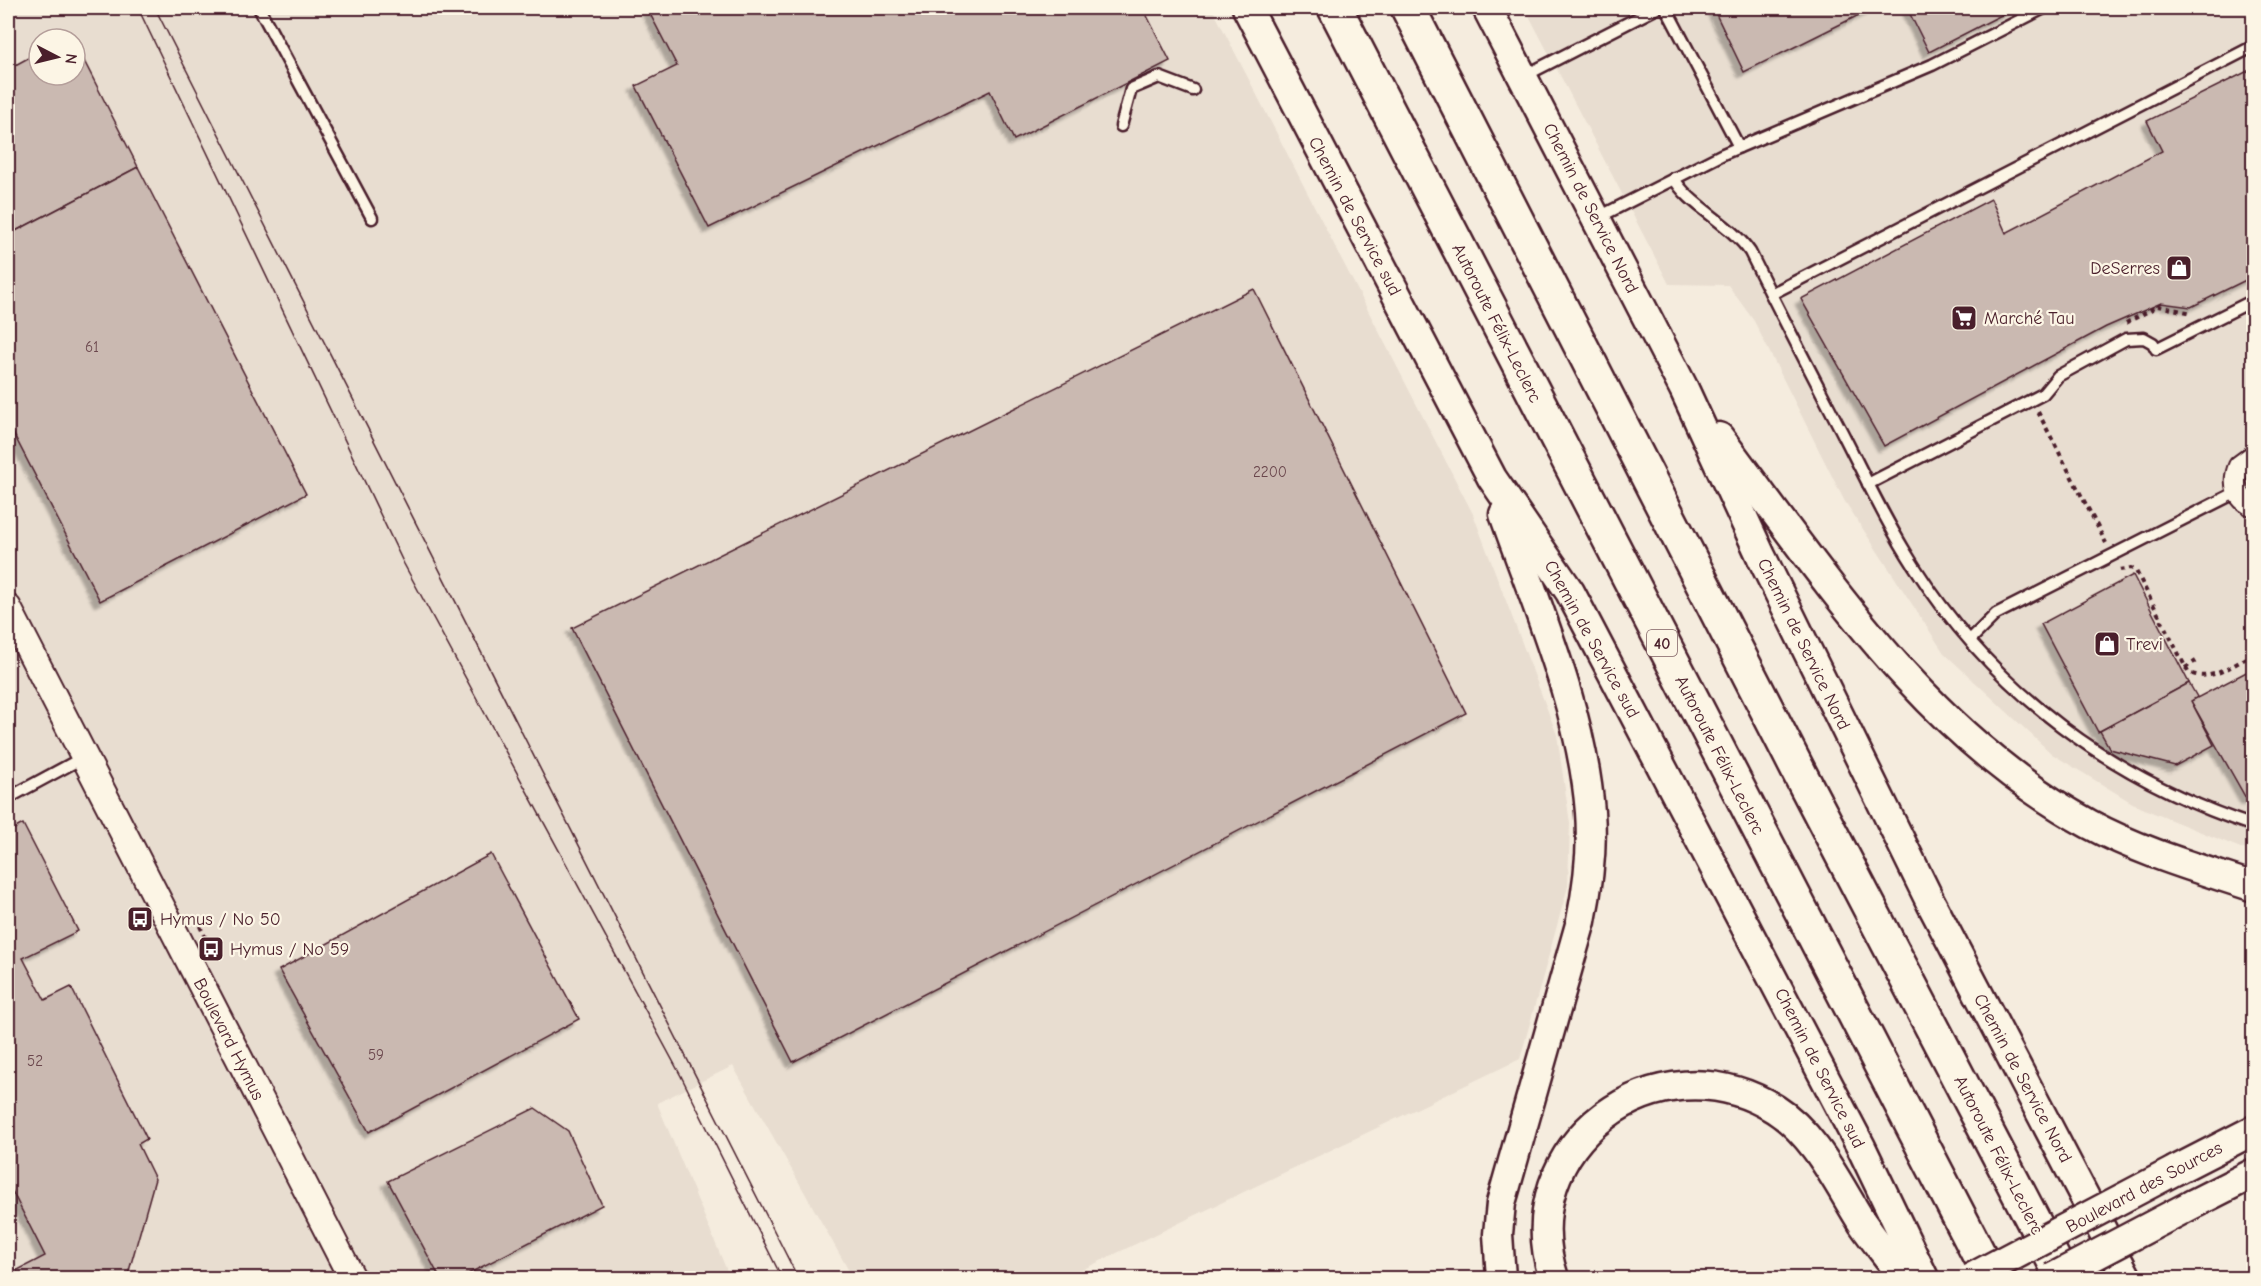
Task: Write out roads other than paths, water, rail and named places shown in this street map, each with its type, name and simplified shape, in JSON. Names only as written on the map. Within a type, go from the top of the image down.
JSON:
[{"type":"highway","name":"Autoroute Félix-Leclerc","points":[[1335,8],[1991,1278]]},
{"type":"highway","name":"Autoroute Félix-Leclerc","points":[[1408,8],[1807,788],[2063,1278]]},
{"type":"main road","name":"Chemin de Service sud","points":[[1247,8],[1492,478],[1570,592],[1856,1136],[1924,1278]]},
{"type":"main road","name":"Chemin de Service Nord","points":[[1487,8],[1684,389],[1761,556],[1931,903],[2127,1278]]},
{"type":"main road","points":[[1684,389],[1866,629],[1920,692],[1978,748],[2030,787],[2090,824],[2137,848],[2253,887]]},
{"type":"main road","points":[[1492,478],[1575,728],[1588,792],[1590,838],[1587,893],[1581,921],[1504,1190],[1499,1218],[1498,1249],[1501,1278]]},
{"type":"main road","points":[[1554,1278],[1547,1255],[1546,1214],[1559,1172],[1582,1134],[1598,1119],[1632,1098],[1672,1087],[1695,1085],[1733,1090],[1775,1109],[1793,1123],[1807,1138],[1865,1226],[1904,1278]]},
{"type":"main road","name":"Boulevard des Sources","points":[[1971,1278],[2253,1130]]},
{"type":"main road","name":"Boulevard des Sources","points":[[2052,1278],[2253,1173]]},
{"type":"main road","points":[[1484,1278],[1498,1249]]},
{"type":"street","points":[[2253,455],[2239,466],[2235,484],[2242,499],[2253,506]]},
{"type":"street","name":"Boulevard Hymus","points":[[8,608],[352,1278]]},
{"type":"lane","points":[[259,8],[372,218]]},
{"type":"lane","points":[[1523,76],[1657,8]]},
{"type":"lane","points":[[1666,8],[1739,147]]},
{"type":"lane","points":[[1597,218],[1739,147],[1932,65],[2044,8]]},
{"type":"lane","points":[[1771,294],[2253,46]]},
{"type":"lane","points":[[1122,126],[1131,89],[1159,78],[1193,90]]},
{"type":"lane","points":[[1674,178],[1680,188],[1742,241],[1914,566],[1970,640],[2026,697],[2095,752],[2157,787],[2253,826]]},
{"type":"lane","points":[[1869,484],[2043,394],[2058,376],[2126,339],[2144,338],[2156,349],[2253,300]]},
{"type":"lane","points":[[1970,640],[1996,614],[2237,492]]},
{"type":"lane","points":[[8,798],[84,757]]},
{"type":"tram line","points":[[138,8],[404,564],[681,1076],[782,1278]]},
{"type":"tram line","points":[[155,8],[798,1278]]},
{"type":"place","name":"DeSerres","points":[[2179,268]]},
{"type":"place","name":"Marché Tau","points":[[1964,318]]},
{"type":"place","name":"Trevi","points":[[2107,644]]},
{"type":"place","name":"Hymus / No 50","points":[[140,919]]},
{"type":"place","name":"Hymus / No 59","points":[[211,949]]}]
